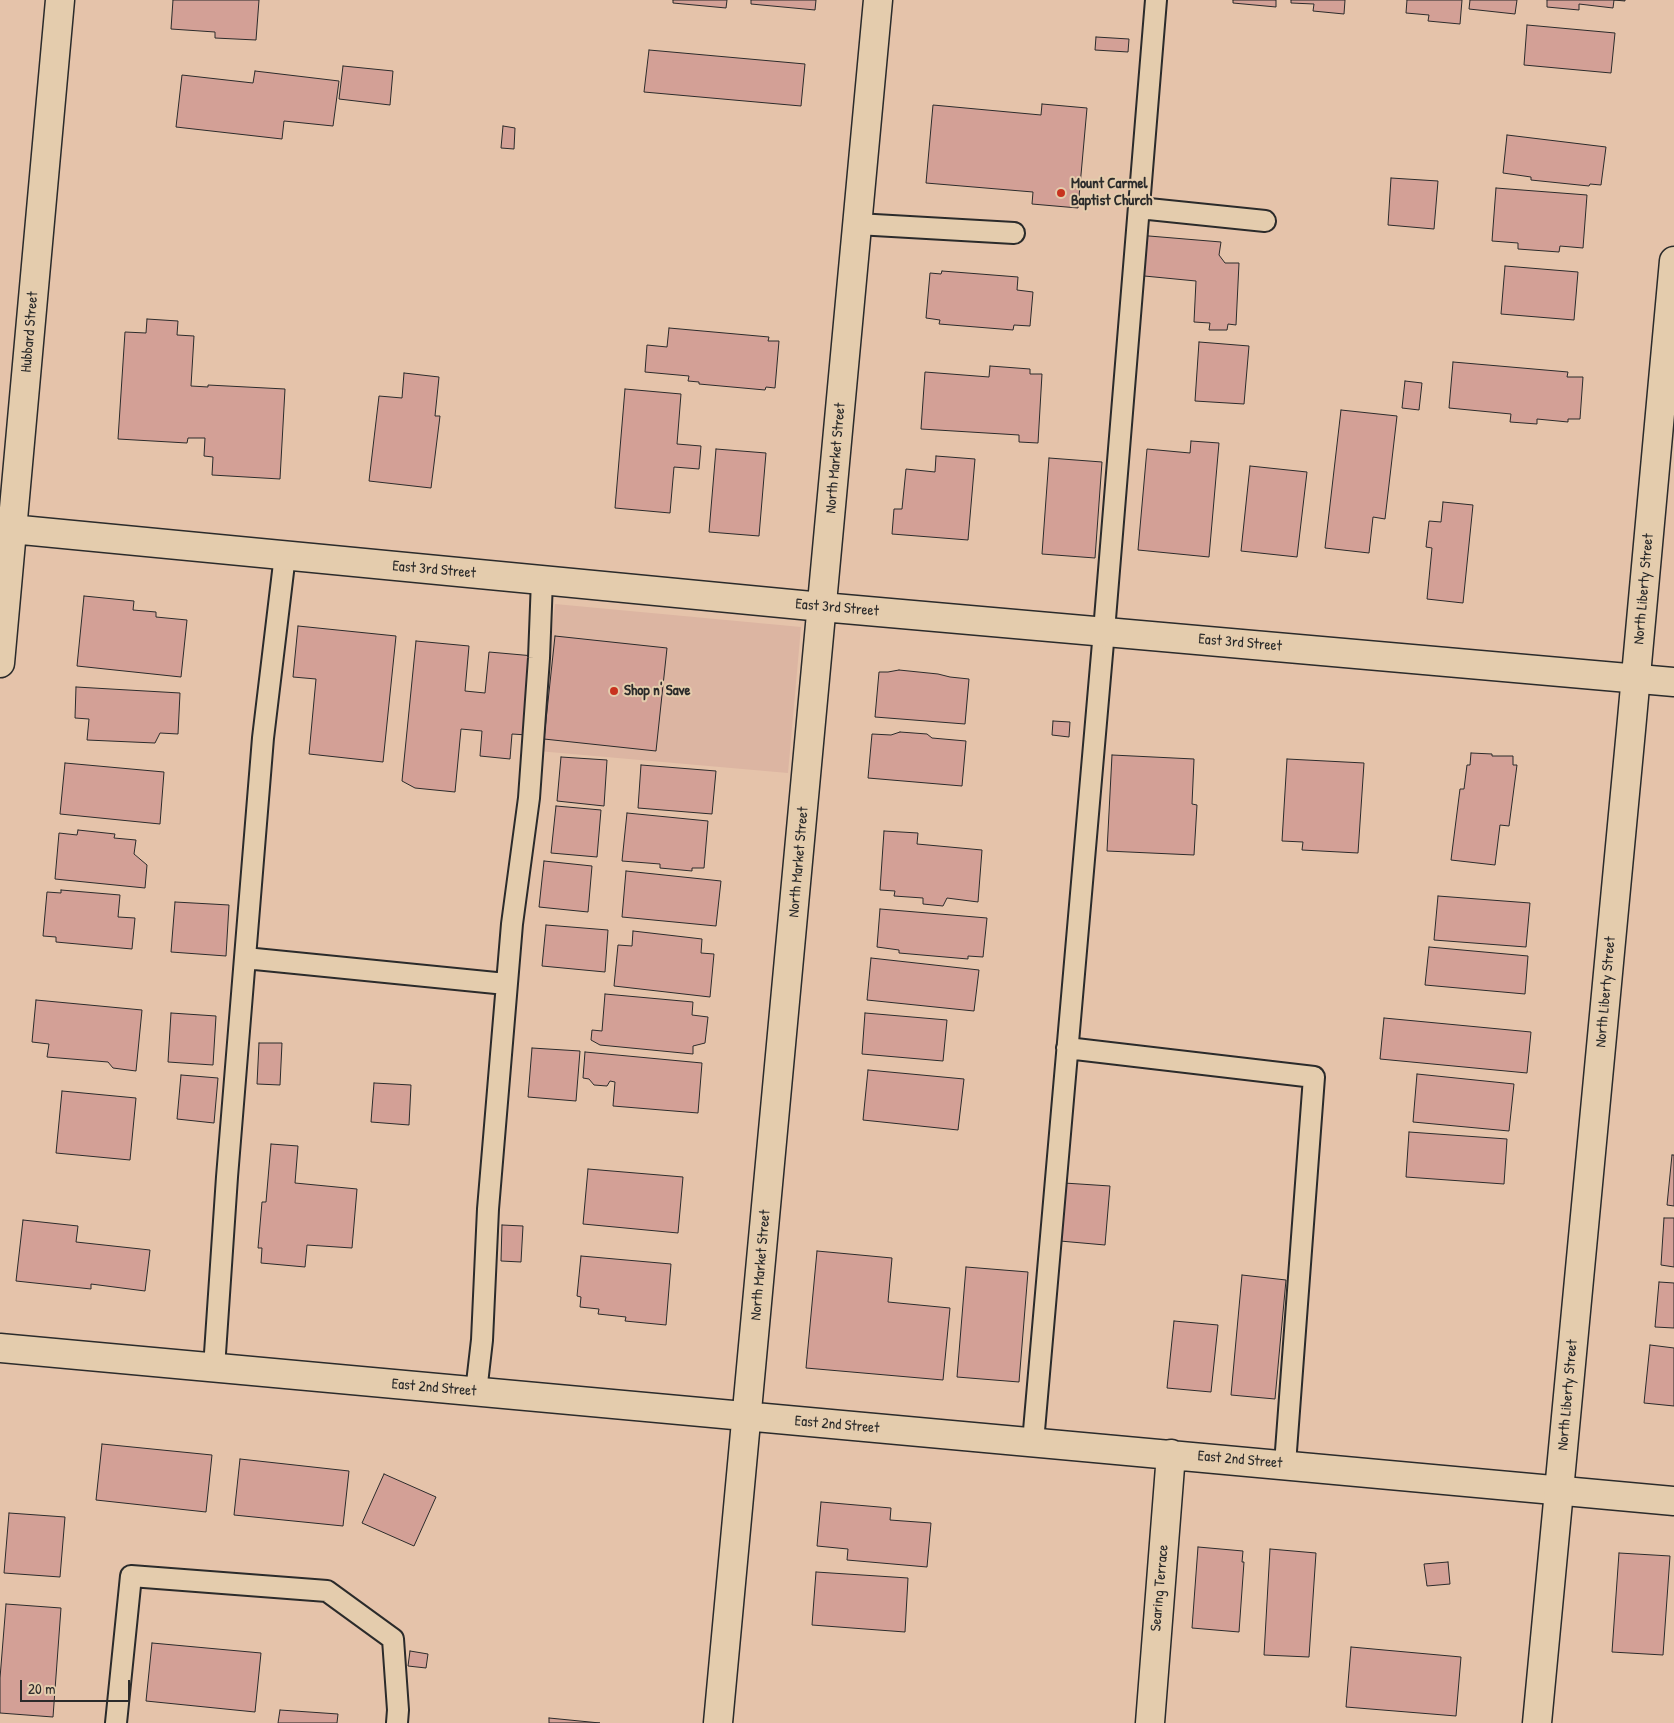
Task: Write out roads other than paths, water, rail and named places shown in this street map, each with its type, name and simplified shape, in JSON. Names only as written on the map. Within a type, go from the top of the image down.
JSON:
[{"type":"street","name":"Hubbard Street","points":[[0,663],[6,529],[60,0]]},
{"type":"street","name":"North Market Street","points":[[718,1723],[878,0]]},
{"type":"street","name":"North Liberty Street","points":[[1538,1723],[1674,261]]},
{"type":"street","name":"East 3rd Street","points":[[6,529],[822,607],[1674,682]]},
{"type":"street","name":"East 2nd Street","points":[[0,1348],[1674,1501]]},
{"type":"street","name":"Searing Terrace","points":[[1150,1723],[1171,1454]]},
{"type":"lane","points":[[1032,1442],[1104,631],[1156,0]]},
{"type":"lane","points":[[1139,208],[1265,221]]},
{"type":"lane","points":[[857,224],[1014,233]]},
{"type":"lane","points":[[214,1368],[227,1177],[263,738],[285,555]]},
{"type":"lane","points":[[476,1392],[482,1340],[488,1208],[506,984],[529,798],[540,648],[542,580]]},
{"type":"lane","points":[[245,958],[506,984]]},
{"type":"lane","points":[[1067,1048],[1314,1077],[1285,1464]]},
{"type":"lane","points":[[116,1723],[131,1576],[327,1591],[393,1640],[398,1710],[397,1723]]},
{"type":"place","name":"Mount Carmel Baptist Church","points":[[1061,193]]},
{"type":"place","name":"Shop n' Save","points":[[614,691]]}]
